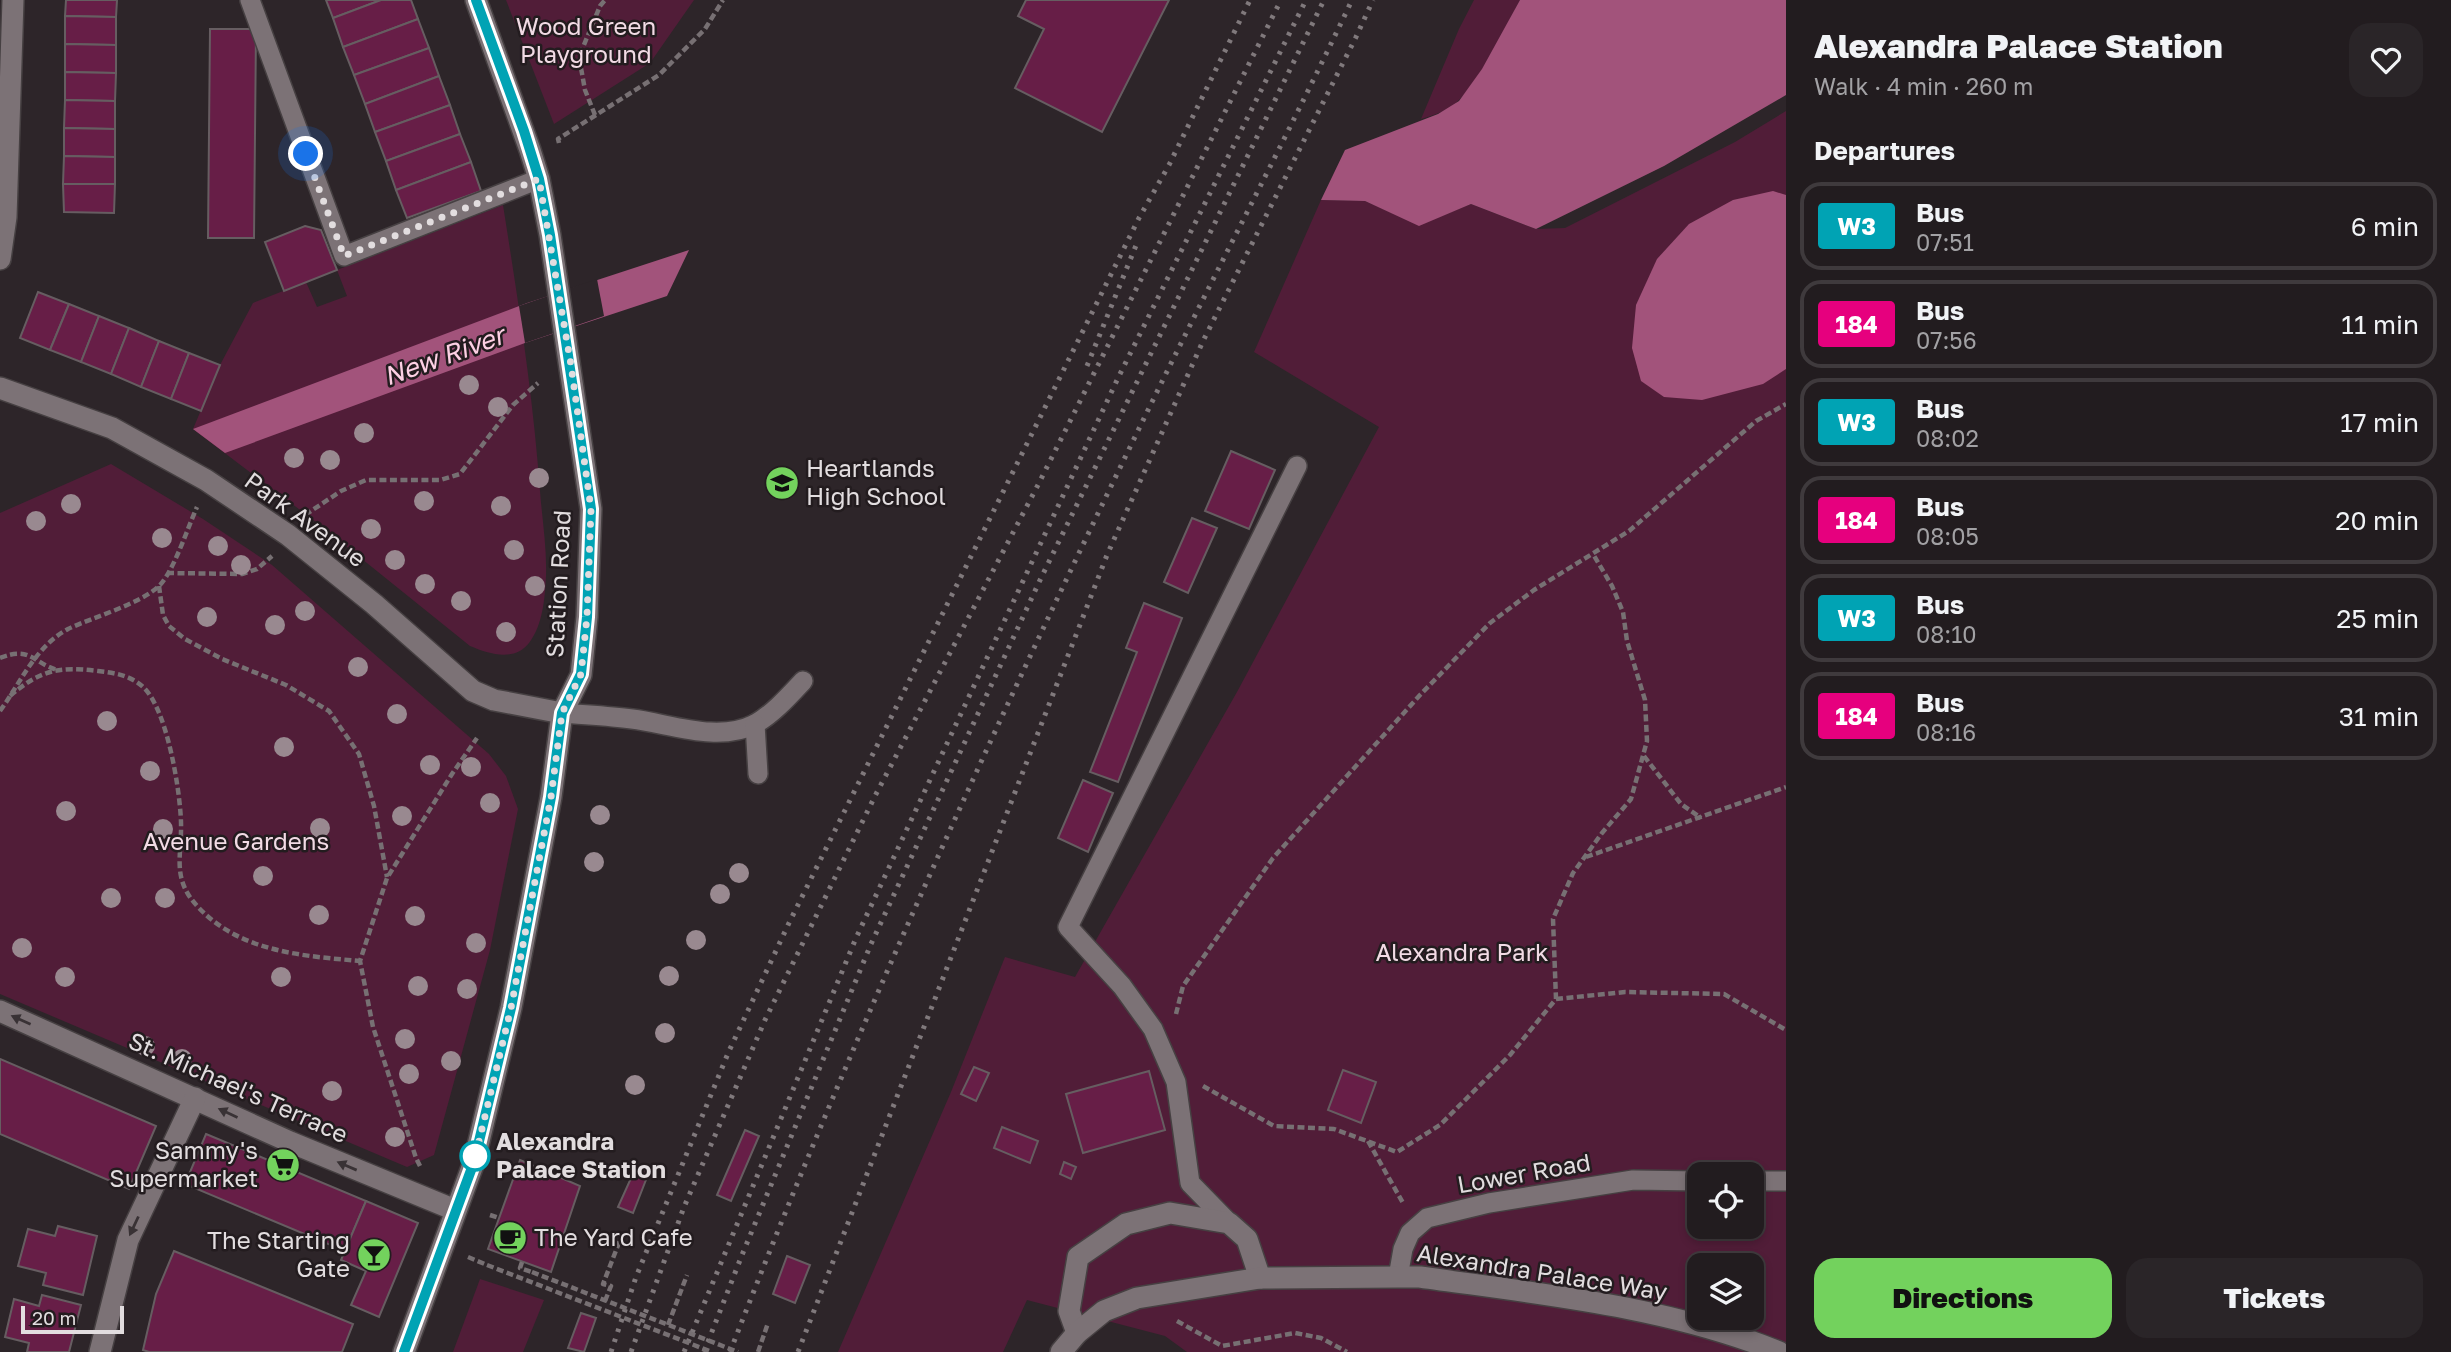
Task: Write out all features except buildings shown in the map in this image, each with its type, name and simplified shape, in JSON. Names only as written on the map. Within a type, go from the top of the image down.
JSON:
[{"type":"street","points":[[0,259],[6,218],[13,0]]},
{"type":"street","name":"Station Road","points":[[404,1352],[474,1162],[511,1008],[551,797],[562,713],[581,674],[587,617],[591,509],[565,330],[539,179],[518,112],[476,0]]},
{"type":"street","name":"Park Avenue","points":[[0,388],[112,428],[206,480],[288,535],[374,604],[473,691],[494,700],[562,713]]},
{"type":"street","name":"St. Michael's Terrace","points":[[0,1011],[290,1142],[455,1210]]},
{"type":"street","points":[[100,1352],[128,1240],[195,1098]]},
{"type":"street","points":[[1077,1334],[1069,1311],[1078,1257],[1126,1224],[1170,1213],[1230,1223],[1247,1240],[1261,1279]]},
{"type":"street","name":"Alexandra Palace Way","points":[[1061,1352],[1104,1311],[1137,1298],[1261,1279],[1398,1277],[1603,1304],[1692,1324],[1779,1352]]},
{"type":"lane","points":[[250,0],[344,256],[539,179]]},
{"type":"lane","points":[[1230,1223],[1190,1183],[1176,1082],[1153,1029],[1122,986],[1068,927],[1297,466]]},
{"type":"lane","points":[[562,713],[730,732],[755,724],[787,699],[803,681]]},
{"type":"lane","points":[[755,724],[758,774]]},
{"type":"lane","name":"Lower Road","points":[[1398,1277],[1410,1233],[1427,1218],[1489,1203],[1633,1180],[1687,1181]]},
{"type":"lane","points":[[1764,1181],[1786,1181]]},
{"type":"path","points":[[595,115],[585,90],[579,57],[605,0]]},
{"type":"path","points":[[558,139],[659,75],[705,29],[723,0]]},
{"type":"path","points":[[301,519],[311,509],[366,480],[440,480],[460,474],[513,405],[538,383]]},
{"type":"path","points":[[1175,1019],[1183,986],[1282,848],[1420,695],[1490,623],[1534,590],[1629,531],[1756,421],[1786,404]]},
{"type":"path","points":[[0,711],[41,649],[67,630],[127,605],[159,586],[198,505]]},
{"type":"path","points":[[1193,1080],[1273,1126],[1334,1129],[1396,1152],[1440,1125],[1510,1055],[1556,999],[1553,919],[1573,873],[1631,799],[1647,741],[1644,699],[1627,641],[1623,612],[1612,586],[1593,554]]},
{"type":"path","points":[[167,573],[242,574],[257,569],[272,555]]},
{"type":"path","points":[[159,586],[163,615],[169,626],[185,639],[222,659],[286,685],[330,711],[359,754],[374,806],[387,878]]},
{"type":"path","points":[[0,658],[13,653],[24,653],[35,657],[41,666],[58,671]]},
{"type":"path","points":[[10,696],[29,680],[58,671],[77,669],[123,674],[144,688],[160,714],[172,754],[181,821],[179,877],[198,906],[234,936],[295,956],[360,961]]},
{"type":"path","points":[[420,1166],[373,1027],[360,961],[387,878],[477,738]]},
{"type":"path","points":[[1643,755],[1682,804],[1701,818]]},
{"type":"path","points":[[1585,857],[1786,787]]},
{"type":"path","points":[[1556,999],[1625,992],[1724,994],[1786,1030]]},
{"type":"path","points":[[1368,1141],[1406,1208]]},
{"type":"path","points":[[490,1215],[499,1218]]},
{"type":"path","points":[[605,1301],[611,1286],[603,1284],[622,1235]]},
{"type":"path","points":[[467,1257],[712,1352]]},
{"type":"path","points":[[522,1262],[520,1268],[738,1352]]},
{"type":"path","points":[[668,1325],[687,1275]]},
{"type":"path","points":[[1137,1298],[1222,1346],[1295,1333],[1321,1338],[1347,1352]]},
{"type":"path","points":[[758,1352],[768,1323]]},
{"type":"green space","name":"Wood Green Playground","points":[[506,0],[694,0],[650,63],[554,124]]},
{"type":"green space","points":[[1474,0],[1520,0],[1478,76],[1460,99],[1437,114],[1421,119],[1459,29]]},
{"type":"green space","name":"Alexandra Park","points":[[1786,111],[1786,1352],[1187,1352],[1165,1336],[1027,1300],[1003,1352],[838,1352],[951,1092],[1005,957],[1075,977],[1237,692],[1379,427],[1254,352],[1321,200],[1365,201],[1419,225],[1471,204],[1536,229],[1565,228],[1735,142]]},
{"type":"green space","points":[[503,205],[529,383],[546,565],[542,611],[534,636],[523,649],[501,655],[470,646],[316,522],[193,429],[220,365],[253,303],[306,282],[317,307],[347,296],[337,270]]},
{"type":"green space","name":"Avenue Gardens","points":[[111,464],[203,519],[272,565],[489,754],[506,776],[518,809],[490,950],[434,1155],[407,1167],[0,994],[0,513]]},
{"type":"green space","points":[[480,1279],[544,1300],[523,1352],[453,1352]]},
{"type":"water","points":[[1520,0],[1786,0],[1786,95],[1664,166],[1536,229],[1471,204],[1419,226],[1365,201],[1321,200],[1345,150],[1438,114],[1459,101],[1482,69]]},
{"type":"water","points":[[1773,191],[1786,195],[1786,369],[1763,384],[1702,400],[1664,397],[1641,381],[1632,348],[1636,305],[1657,259],[1689,224],[1733,200]]},
{"type":"water","name":"New River","points":[[689,250],[667,296],[525,343],[225,453],[193,429],[527,303]]},
{"type":"pier","points":[[597,279],[604,316],[525,343],[519,306]]},
{"type":"railway","points":[[611,1352],[636,1277],[729,1051],[789,923],[1250,0]]},
{"type":"railway","points":[[631,1352],[684,1207],[765,1020],[875,796],[1039,483],[1281,0]]},
{"type":"railway","points":[[684,1352],[856,938],[1118,378],[1306,0]]},
{"type":"railway","points":[[704,1352],[871,944],[1041,578],[1324,0]]},
{"type":"railway","points":[[730,1352],[878,991],[985,754],[1152,402],[1352,0]]},
{"type":"railway","points":[[798,1352],[1107,555],[1203,341],[1373,0]]},
{"type":"railway","points":[[1087,366],[1137,243]]},
{"type":"bus line","name":"W3","points":[[404,1352],[474,1162],[511,1008],[551,797],[562,713],[581,674],[587,617],[591,509],[550,235],[539,179],[524,131],[476,0]]},
{"type":"place","name":"Heartlands High School","points":[[782,483]]},
{"type":"place","name":"Alexandra Palace Station","points":[[475,1156]]},
{"type":"place","name":"Sammy's Supermarket","points":[[283,1165]]},
{"type":"place","name":"The Yard Cafe","points":[[510,1238]]},
{"type":"place","name":"The Starting Gate","points":[[374,1255]]},
{"type":"route","points":[[306,154],[344,256],[539,179],[550,235],[591,509],[587,617],[581,674],[562,713],[551,797],[511,1008],[474,1162],[475,1156]]}]
